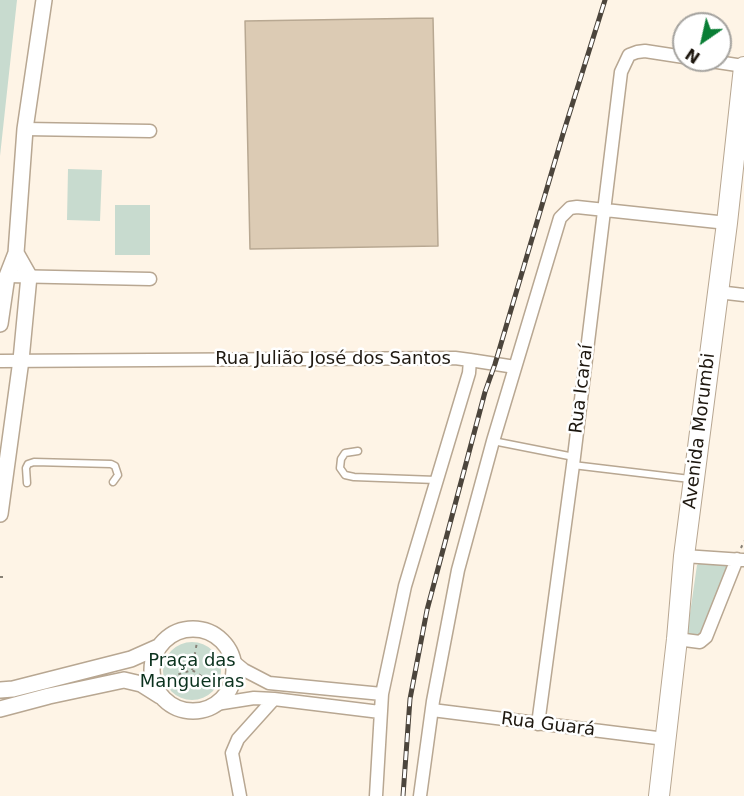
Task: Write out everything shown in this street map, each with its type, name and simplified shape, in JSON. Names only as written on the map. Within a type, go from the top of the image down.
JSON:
[{"type":"main road","name":"Avenida Morumbi","points":[[659,796],[684,556],[727,223],[744,67]]},
{"type":"street","points":[[0,324],[7,276],[16,253],[25,129],[44,0]]},
{"type":"street","name":"Rua Icaraí","points":[[538,724],[621,72],[629,55],[645,51],[672,55]]},
{"type":"street","points":[[25,129],[150,131]]},
{"type":"street","points":[[420,796],[432,710],[458,570],[493,441],[560,218],[570,208],[577,207],[727,223]]},
{"type":"street","points":[[0,514],[21,360],[29,276],[16,253]]},
{"type":"street","points":[[7,276],[150,279]]},
{"type":"street","points":[[718,292],[744,295]]},
{"type":"street","name":"Rua Julião José dos Santos","points":[[0,361],[455,358],[470,360],[469,373],[405,586],[382,694],[376,796]]},
{"type":"street","points":[[470,360],[516,367]]},
{"type":"street","points":[[677,639],[700,642],[706,637],[741,560],[684,556]]},
{"type":"street","points":[[0,709],[124,680],[149,687],[163,698],[174,706],[188,711],[201,711],[225,698],[232,686],[235,673],[233,661],[228,646],[219,636],[207,630],[193,628],[179,630],[167,637],[158,647],[153,660],[152,674],[163,698]]},
{"type":"street","points":[[0,690],[13,689],[131,658],[158,647]]},
{"type":"street","points":[[233,661],[244,670],[269,683],[382,694]]},
{"type":"street","points":[[216,704],[254,698],[380,712]]},
{"type":"street","points":[[240,796],[232,753],[238,739],[274,699]]},
{"type":"street","name":"Rua Guará","points":[[432,710],[665,739]]},
{"type":"lane","points":[[493,441],[573,461],[693,479]]},
{"type":"lane","points":[[358,451],[345,453],[341,459],[340,468],[345,475],[436,480]]},
{"type":"lane","points":[[27,483],[26,468],[28,464],[34,462],[111,464],[115,466],[118,475],[113,482]]},
{"type":"path","points":[[0,577],[6,577]]},
{"type":"path","points":[[192,670],[197,642]]},
{"type":"path","points":[[164,679],[192,670]]},
{"type":"path","points":[[192,670],[217,686]]},
{"type":"green space","points":[[0,0],[17,0],[0,156]]},
{"type":"green space","points":[[68,169],[102,170],[100,221],[67,220]]},
{"type":"green space","points":[[115,205],[150,205],[150,255],[115,255]]},
{"type":"green space","points":[[703,561],[732,565],[699,635],[693,636],[687,634],[697,565]]},
{"type":"green space","name":"Praça das Mangueiras","points":[[186,642],[198,642],[213,650],[221,665],[221,677],[213,692],[198,700],[186,700],[171,692],[163,677],[163,665],[171,650]]},
{"type":"building","points":[[433,18],[438,246],[250,249],[245,21]]},
{"type":"railway","points":[[403,796],[410,699],[427,610],[485,392],[605,0]]}]
